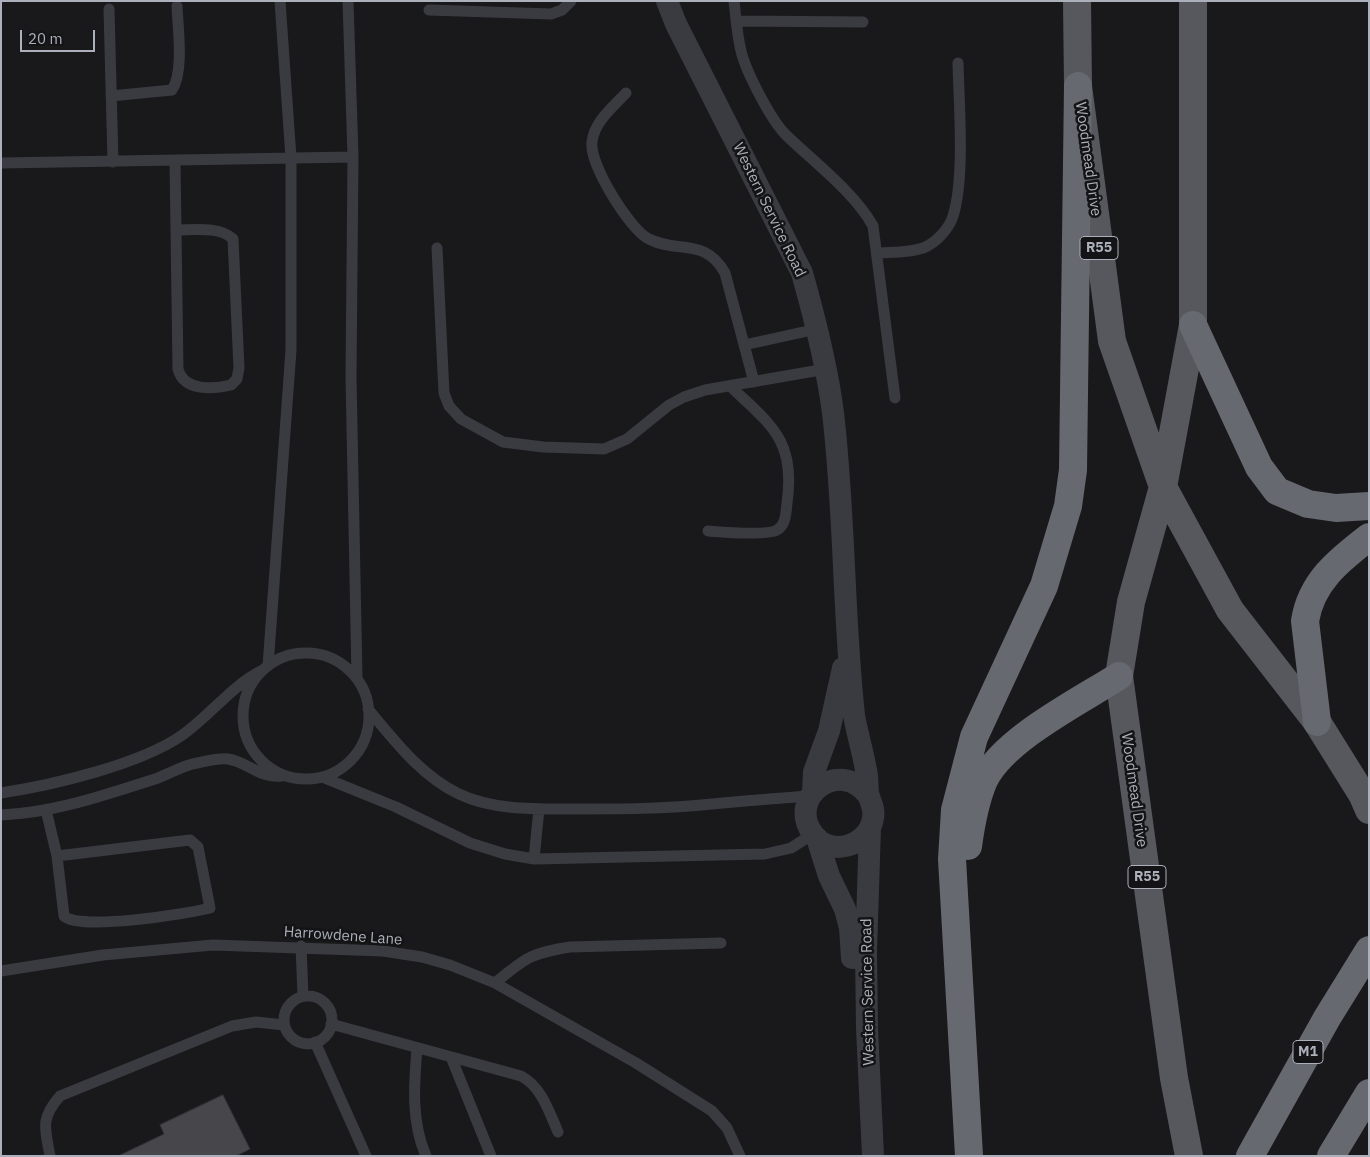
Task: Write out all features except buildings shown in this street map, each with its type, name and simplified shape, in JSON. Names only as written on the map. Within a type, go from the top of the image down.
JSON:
[{"type":"highway","points":[[969,1156],[952,859],[955,810],[974,737],[1044,586],[1059,538],[1072,479],[1078,86]]},
{"type":"highway","points":[[1193,325],[1259,467],[1277,491],[1308,504],[1336,508],[1369,506]]},
{"type":"highway","points":[[1317,722],[1305,621],[1308,606],[1320,580],[1348,552],[1369,537]]},
{"type":"highway","points":[[957,927],[971,823],[985,779],[1004,754],[1020,740],[1119,676]]},
{"type":"highway","name":"M1","points":[[1250,1156],[1327,1018],[1369,950]]},
{"type":"highway","points":[[1331,1156],[1369,1093]]},
{"type":"main road","name":"Woodmead Drive","points":[[1077,1],[1078,86],[1112,341],[1163,487],[1230,610],[1317,722],[1365,802]]},
{"type":"main road","name":"Woodmead Drive","points":[[1189,1156],[1174,1078],[1119,676],[1131,602],[1163,487],[1193,325],[1193,1]]},
{"type":"street","name":"Western Service Road","points":[[667,1],[676,24],[802,273],[817,329],[833,413],[840,490],[848,641],[855,717],[867,772],[868,795]]},
{"type":"street","name":"Western Service Road","points":[[812,794],[814,772],[832,723],[848,641]]},
{"type":"street","points":[[841,779],[859,786],[868,795],[874,811],[870,828],[859,842],[842,847],[824,844],[815,836],[806,815],[806,806],[812,794],[822,784],[841,779]]},
{"type":"street","name":"Western Service Road","points":[[870,828],[866,952],[866,1028],[873,1156]]},
{"type":"street","name":"Western Service Road","points":[[815,836],[829,876],[845,909],[850,928],[860,1156]]},
{"type":"lane","points":[[1,793],[66,780],[161,750],[197,724],[248,678],[265,669],[282,658],[302,653],[323,655],[342,664],[357,678],[368,700],[369,725],[364,743],[354,758],[339,770],[322,777],[298,779],[275,771],[257,756],[245,734],[243,708],[247,692],[265,669],[291,350],[291,158],[280,1]]},
{"type":"lane","points":[[348,1],[353,157],[351,377],[357,678]]},
{"type":"lane","points":[[429,10],[552,14],[562,10],[571,1]]},
{"type":"lane","points":[[734,1],[741,53],[775,120],[784,133],[818,164],[867,216],[873,226],[895,398]]},
{"type":"lane","points":[[111,96],[172,90],[176,84],[178,72],[177,6]]},
{"type":"lane","points":[[109,9],[113,162]]},
{"type":"lane","points":[[736,21],[863,22]]},
{"type":"lane","points":[[877,253],[923,248],[936,240],[948,227],[953,216],[959,168],[958,64]]},
{"type":"lane","points":[[626,93],[601,121],[592,143],[592,152],[603,178],[642,236],[651,241],[703,251],[720,263],[725,273],[754,382]]},
{"type":"lane","points":[[1,163],[175,162],[353,157]]},
{"type":"lane","points":[[175,162],[176,230],[180,374],[184,380],[194,386],[206,388],[231,385],[237,378],[238,368],[233,239],[228,234],[220,231],[176,230]]},
{"type":"lane","points":[[437,248],[444,393],[460,420],[503,442],[551,448],[604,449],[628,439],[677,401],[706,390],[826,369]]},
{"type":"lane","points":[[744,345],[817,329]]},
{"type":"lane","points":[[708,531],[770,532],[781,527],[785,520],[788,473],[784,444],[777,433],[730,386]]},
{"type":"lane","points":[[368,709],[402,751],[438,782],[460,795],[496,804],[539,809],[710,805],[812,794]]},
{"type":"lane","points":[[1,815],[46,810],[102,796],[169,774],[194,763],[207,761],[226,759],[266,776],[286,775]]},
{"type":"lane","points":[[322,777],[396,807],[470,843],[505,854],[534,859],[765,854],[792,848],[815,836]]},
{"type":"lane","points":[[534,859],[539,809]]},
{"type":"lane","points":[[46,810],[57,856],[64,916],[73,921],[94,923],[210,908],[198,847],[190,840],[57,856]]},
{"type":"lane","points":[[495,983],[533,954],[562,948],[722,943]]},
{"type":"lane","name":"Harrowdene Lane","points":[[1,971],[103,955],[213,945],[301,946],[383,951],[422,957],[495,983],[636,1063],[712,1111],[727,1128],[740,1156]]},
{"type":"lane","points":[[301,946],[303,996]]},
{"type":"lane","points":[[303,996],[312,996],[321,1000],[331,1015],[328,1033],[315,1042],[303,1043],[295,1039],[288,1033],[284,1025],[284,1015],[288,1007],[294,1000],[303,996]]},
{"type":"lane","points":[[50,1156],[44,1124],[47,1112],[60,1096],[232,1026],[256,1022],[284,1025]]},
{"type":"lane","points":[[331,1024],[529,1080],[538,1090],[558,1132]]},
{"type":"lane","points":[[315,1042],[366,1156]]},
{"type":"lane","points":[[417,1048],[415,1109],[420,1141],[426,1156]]},
{"type":"lane","points":[[451,1057],[491,1156]]}]
